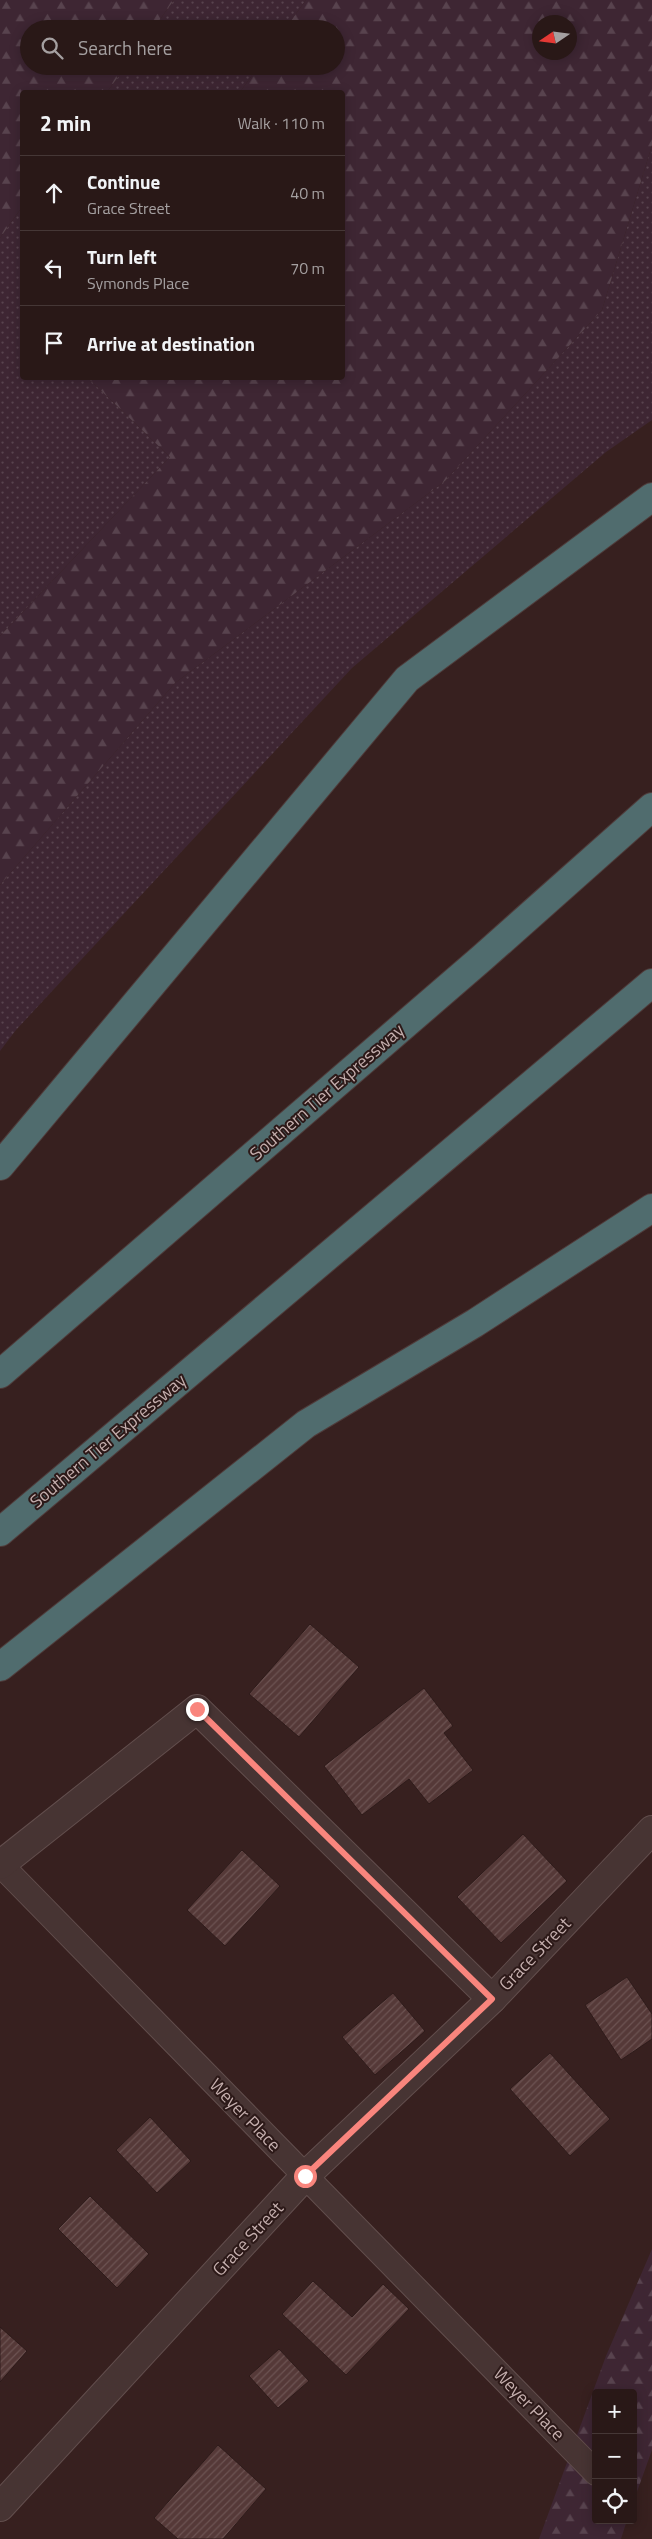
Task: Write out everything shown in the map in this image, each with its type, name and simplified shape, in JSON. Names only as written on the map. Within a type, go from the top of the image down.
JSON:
[{"type":"highway","points":[[0,1166],[407,679],[652,497]]},
{"type":"highway","name":"Southern Tier Expressway","points":[[0,1374],[489,951],[652,807]]},
{"type":"highway","name":"Southern Tier Expressway","points":[[0,1532],[652,983]]},
{"type":"highway","points":[[0,1667],[306,1424],[476,1323],[652,1208]]},
{"type":"street","points":[[0,1864],[197,1709],[492,1999]]},
{"type":"street","name":"Grace Street","points":[[0,2507],[305,2176],[492,1999],[652,1830]]},
{"type":"lane","name":"Weyer Place","points":[[0,1864],[592,2469]]},
{"type":"green space","points":[[0,0],[174,0],[160,20],[20,20],[20,75],[119,75],[108,90],[20,90],[20,210],[0,238]]},
{"type":"green space","points":[[174,0],[306,0],[292,20],[160,20]]},
{"type":"green space","points":[[306,0],[652,0],[652,145],[602,310],[445,481],[175,683],[0,885],[0,636],[170,457],[90,380],[345,380],[345,90],[241,90],[252,75],[345,75],[345,20],[292,20]]},
{"type":"green space","points":[[119,75],[252,75],[241,90],[108,90]]},
{"type":"green space","points":[[652,145],[652,420],[606,452],[352,668],[16,1030],[0,1051],[0,885],[175,683],[445,481],[602,310]]},
{"type":"green space","points":[[20,210],[20,380],[90,380],[170,457],[0,636],[0,238]]},
{"type":"green space","points":[[652,2249],[652,2450],[637,2492],[637,2389],[594,2389]]},
{"type":"green space","points":[[592,2394],[592,2524],[626,2524],[621,2539],[539,2539]]},
{"type":"building","points":[[310,1624],[359,1667],[299,1737],[249,1694]]},
{"type":"building","points":[[424,1688],[453,1726],[444,1733],[473,1770],[429,1804],[409,1779],[362,1815],[324,1766]]},
{"type":"building","points":[[523,1834],[567,1881],[501,1943],[457,1897]]},
{"type":"building","points":[[242,1850],[280,1886],[225,1946],[187,1910]]},
{"type":"building","points":[[627,1977],[652,2014],[652,2039],[621,2060],[585,2005]]},
{"type":"building","points":[[393,1993],[425,2031],[375,2075],[342,2037]]},
{"type":"building","points":[[550,2053],[610,2119],[570,2156],[510,2089]]},
{"type":"building","points":[[150,2117],[191,2161],[157,2193],[116,2150]]},
{"type":"building","points":[[90,2196],[149,2254],[117,2288],[58,2229]]},
{"type":"building","points":[[313,2281],[352,2317],[383,2284],[409,2309],[346,2375],[282,2314]]},
{"type":"building","points":[[0,2327],[27,2351],[0,2382]]},
{"type":"building","points":[[279,2349],[309,2381],[278,2408],[249,2376]]},
{"type":"building","points":[[218,2445],[266,2489],[223,2539],[178,2539],[154,2518]]},
{"type":"route","points":[[197,1709],[492,1999],[305,2176]]}]
